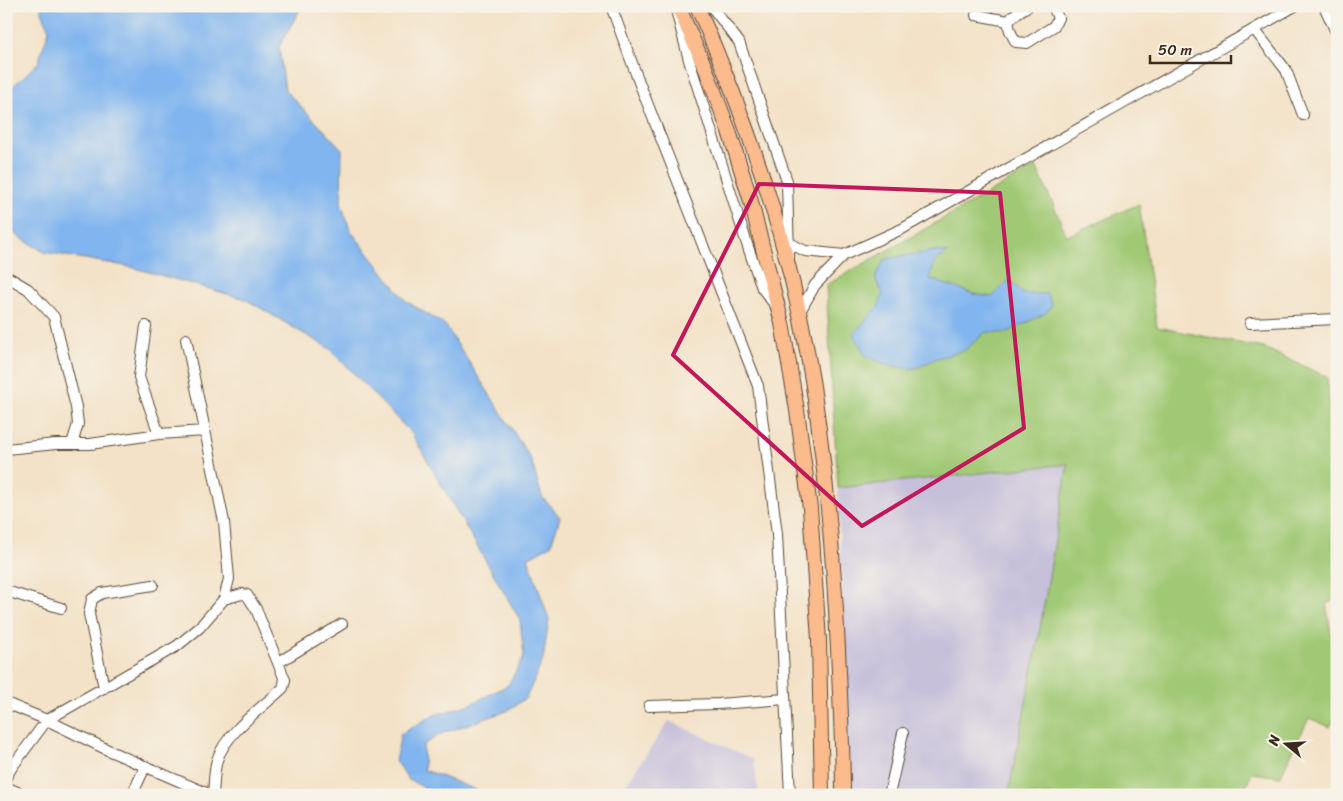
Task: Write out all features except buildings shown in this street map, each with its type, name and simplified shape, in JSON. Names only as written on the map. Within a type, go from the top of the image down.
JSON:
[{"type":"main road","points":[[678,6],[705,67],[729,131],[750,198],[779,310],[797,410],[810,508],[819,640],[822,795]]},
{"type":"main road","points":[[697,6],[720,58],[785,240],[789,274],[799,313],[813,385],[829,516],[836,615],[843,756],[843,795]]},
{"type":"street","points":[[612,6],[639,82],[758,386],[777,534],[790,795]]},
{"type":"street","points":[[674,6],[746,244],[762,288],[779,310]]},
{"type":"street","points":[[711,6],[739,42],[787,181],[785,240],[805,251],[844,255]]},
{"type":"street","points":[[1028,6],[1013,15],[1008,21],[1009,30],[1016,42],[1027,43],[1054,26],[1058,18],[1056,7]]},
{"type":"street","points":[[799,313],[815,285],[844,255],[902,229],[1295,6]]},
{"type":"street","points":[[1324,6],[1337,34]]},
{"type":"street","points":[[976,15],[1008,21]]},
{"type":"street","points":[[1254,30],[1272,50],[1286,70],[1303,116]]},
{"type":"street","points":[[6,276],[28,289],[54,317],[76,406],[78,424],[72,444]]},
{"type":"street","points":[[1250,323],[1337,319]]},
{"type":"street","points":[[146,326],[139,377],[160,434]]},
{"type":"street","points":[[6,777],[47,720],[177,646],[199,628],[224,599],[229,579],[224,522],[186,339]]},
{"type":"street","points":[[6,449],[56,444],[90,444],[160,434],[205,431]]},
{"type":"street","points":[[104,688],[89,614],[92,599],[102,593],[153,585]]},
{"type":"street","points":[[6,591],[60,608]]},
{"type":"street","points":[[6,703],[47,720],[145,767],[212,795],[217,760],[224,744],[283,688],[285,680],[256,609],[247,595],[242,594],[224,599]]},
{"type":"street","points":[[279,662],[342,624]]},
{"type":"street","points":[[649,706],[718,704],[785,699]]},
{"type":"street","points":[[889,795],[903,733]]},
{"type":"street","points":[[132,795],[145,767]]},
{"type":"street","points":[[6,787],[24,795]]},
{"type":"highlighted area","points":[[759,184],[1000,193],[1024,428],[862,526],[673,355]]},
{"type":"shaded area","points":[[1068,464],[1038,641],[1008,795],[850,795],[838,488]]},
{"type":"shaded area","points":[[669,721],[753,759],[759,795],[616,795],[624,787]]},
{"type":"green space","points":[[1036,166],[1067,236],[1139,204],[1157,327],[1264,348],[1327,377],[1337,479],[1337,599],[1326,604],[1337,667],[1337,713],[1330,727],[1309,718],[1280,777],[1252,773],[1241,795],[1008,795],[1038,641],[1068,464],[838,488],[826,285]]},
{"type":"water","points":[[40,6],[302,6],[279,47],[285,90],[342,149],[341,203],[350,230],[406,301],[445,325],[531,459],[542,497],[560,517],[551,545],[528,558],[549,619],[543,660],[526,698],[507,711],[443,733],[423,745],[424,770],[490,795],[440,795],[409,780],[395,761],[401,734],[431,716],[471,704],[508,685],[524,657],[520,620],[412,434],[330,349],[245,299],[131,267],[44,252],[16,235],[6,215],[6,93],[38,63],[49,30]]},
{"type":"water","points":[[935,251],[947,253],[935,262],[930,279],[974,294],[992,297],[1008,281],[1015,285],[1023,294],[1047,294],[1052,305],[1046,313],[1006,333],[986,332],[965,350],[935,359],[920,367],[909,369],[888,365],[866,356],[853,334],[878,307],[883,294],[875,278],[885,259]]}]
